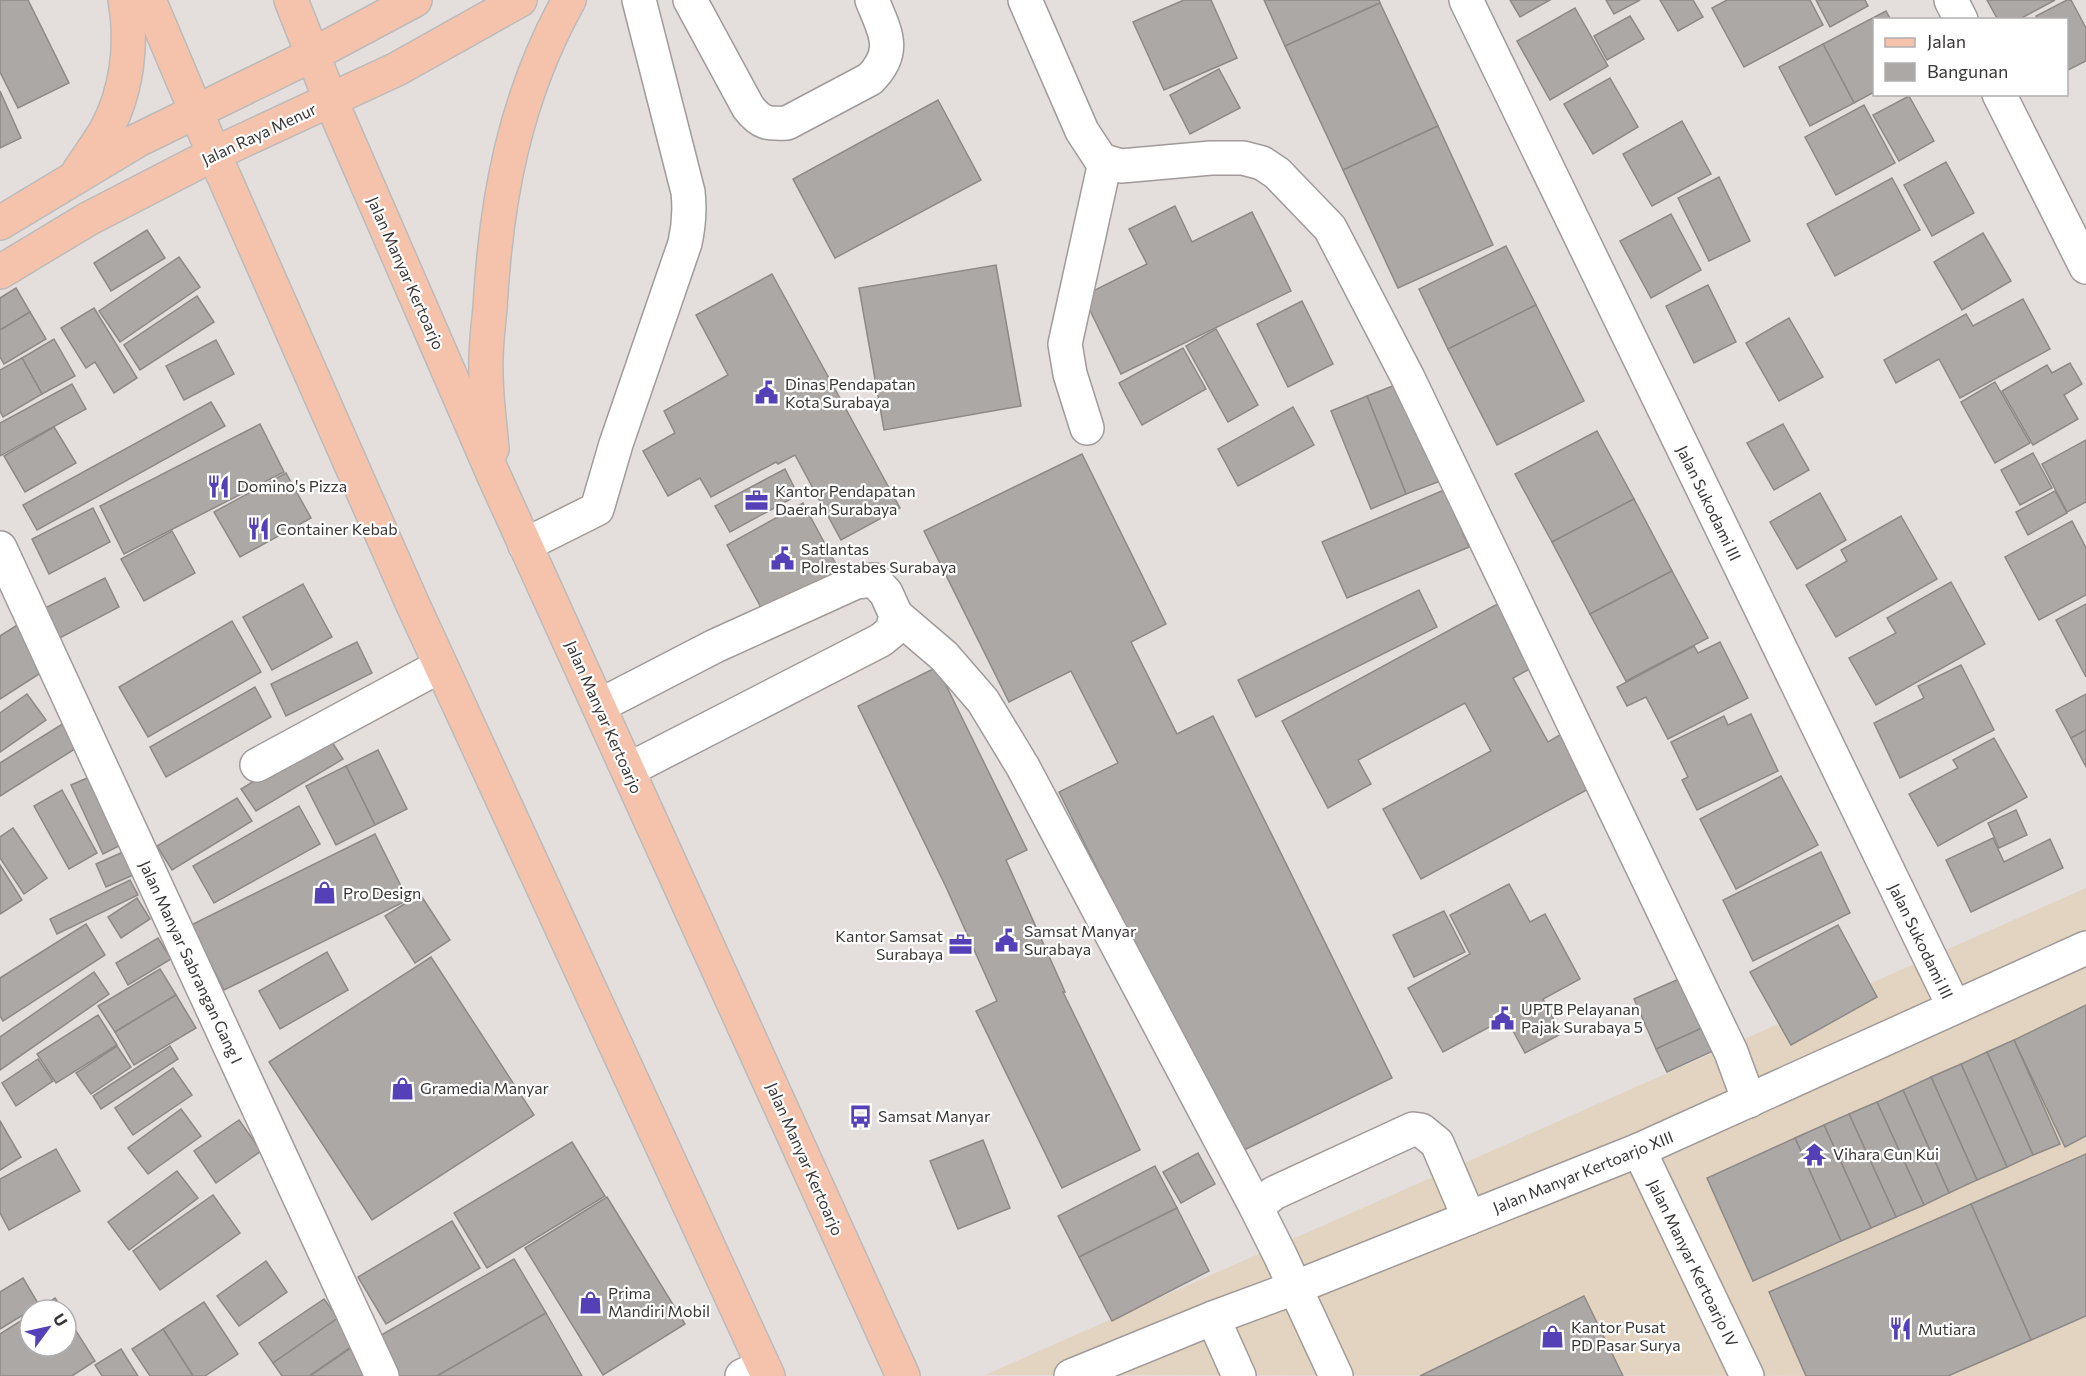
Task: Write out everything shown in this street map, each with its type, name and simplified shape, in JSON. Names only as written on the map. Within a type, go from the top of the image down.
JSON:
[{"type":"main road","points":[[73,180],[106,130],[121,94],[127,64],[128,14],[125,0]]},
{"type":"main road","points":[[149,0],[214,154],[440,666],[758,1373]]},
{"type":"main road","name":"Jalan Manyar Kertoarjo","points":[[291,0],[331,101],[494,476],[903,1376]]},
{"type":"main road","points":[[0,223],[138,140],[312,55],[415,0]]},
{"type":"main road","name":"Jalan Raya Menur","points":[[0,272],[88,219],[214,154],[397,69],[520,0]]},
{"type":"main road","points":[[494,476],[486,371],[492,264],[504,178],[518,119],[535,71],[550,35],[569,0]]},
{"type":"street","points":[[525,545],[597,509],[616,444],[685,243],[690,210],[687,192],[639,0]]},
{"type":"street","points":[[690,0],[748,107],[762,121],[775,124],[787,123],[870,79],[880,69],[886,58],[888,44],[872,0]]},
{"type":"street","points":[[1025,0],[1082,131],[1095,154],[1106,162],[1121,165],[1211,158],[1244,158],[1262,163],[1277,173],[1330,228],[1407,376],[1731,1052],[1749,1101]]},
{"type":"street","name":"Jalan Sukodami III","points":[[1466,0],[1953,1007]]},
{"type":"street","points":[[1951,0],[1960,18]]},
{"type":"street","points":[[2000,96],[2086,267]]},
{"type":"street","points":[[1087,428],[1070,374],[1065,344],[1106,162]]},
{"type":"street","name":"Jalan Manyar Sabrangan Gang I","points":[[0,548],[382,1376]]},
{"type":"street","points":[[599,706],[715,646],[856,582],[873,580],[886,593],[896,615],[944,656],[983,701],[1023,767],[1256,1207],[1336,1376]]},
{"type":"street","points":[[628,770],[881,640],[892,631],[896,615]]},
{"type":"street","points":[[257,765],[440,666]]},
{"type":"street","name":"Jalan Manyar Kertoarjo XIII","points":[[1071,1376],[1639,1150],[2086,948]]},
{"type":"street","points":[[1256,1207],[1274,1193],[1413,1130],[1421,1130],[1437,1143],[1469,1218]]},
{"type":"street","name":"Jalan Manyar Kertoarjo IV","points":[[1639,1150],[1747,1376]]},
{"type":"street","points":[[1213,1318],[1239,1376]]},
{"type":"shaded area","points":[[2086,888],[2086,1376],[985,1375]]},
{"type":"building","points":[[0,0],[28,0],[69,83],[18,108],[0,72]]},
{"type":"building","points":[[1184,0],[1211,0],[1237,58],[1164,90],[1133,22]]},
{"type":"building","points":[[1264,0],[1379,0],[1380,3],[1285,46]]},
{"type":"building","points":[[1510,0],[1550,0],[1520,17]]},
{"type":"building","points":[[1606,0],[1640,0],[1614,14]]},
{"type":"building","points":[[1660,0],[1693,0],[1703,17],[1678,31]]},
{"type":"building","points":[[1727,0],[1810,0],[1823,25],[1744,67],[1712,8]]},
{"type":"building","points":[[1816,0],[1865,0],[1868,6],[1830,27]]},
{"type":"building","points":[[1987,0],[2055,0],[2022,18],[1997,18]]},
{"type":"building","points":[[2071,0],[2086,28],[2086,61],[2068,70],[2068,18],[2037,18],[2036,16]]},
{"type":"building","points":[[1380,3],[1438,126],[1343,170],[1285,46]]},
{"type":"building","points":[[1575,8],[1608,66],[1550,100],[1517,41]]},
{"type":"building","points":[[1886,11],[1890,18],[1873,18],[1873,93],[1854,103],[1823,44]]},
{"type":"building","points":[[1630,16],[1644,39],[1607,60],[1594,36]]},
{"type":"building","points":[[1823,44],[1854,103],[1810,126],[1779,67]]},
{"type":"building","points":[[1219,69],[1240,108],[1190,134],[1170,95]]},
{"type":"building","points":[[1610,78],[1638,127],[1593,154],[1564,104]]},
{"type":"building","points":[[0,91],[21,138],[0,148]]},
{"type":"building","points":[[1909,96],[1934,141],[1899,161],[1873,115]]},
{"type":"building","points":[[938,100],[981,180],[835,258],[793,179]]},
{"type":"building","points":[[1864,105],[1895,163],[1836,195],[1805,137]]},
{"type":"building","points":[[1682,121],[1711,174],[1652,206],[1623,154]]},
{"type":"building","points":[[1438,126],[1493,245],[1398,288],[1343,170]]},
{"type":"building","points":[[1946,162],[1974,213],[1932,236],[1904,185]]},
{"type":"building","points":[[1719,177],[1750,241],[1709,261],[1678,198]]},
{"type":"building","points":[[1892,178],[1920,230],[1835,276],[1807,224]]},
{"type":"building","points":[[1175,206],[1192,242],[1252,212],[1291,291],[1121,374],[1083,296],[1147,264],[1129,229]]},
{"type":"building","points":[[1671,214],[1701,270],[1651,298],[1620,241]]},
{"type":"building","points":[[147,230],[165,258],[111,291],[94,263]]},
{"type":"building","points":[[1983,233],[2011,281],[1962,310],[1934,262]]},
{"type":"building","points":[[1506,246],[1536,305],[1448,349],[1419,289]]},
{"type":"building","points":[[179,257],[200,287],[120,342],[99,311]]},
{"type":"building","points":[[996,265],[1021,406],[884,430],[859,288]]},
{"type":"building","name":"Dinas Pendapatan Kota Surabaya","points":[[772,274],[900,508],[841,540],[795,455],[778,464],[776,462],[711,497],[700,478],[668,496],[643,451],[675,433],[664,411],[728,375],[696,315]]},
{"type":"building","points":[[1708,285],[1736,342],[1694,363],[1666,306]]},
{"type":"building","points":[[16,288],[30,312],[0,330],[0,298]]},
{"type":"building","points":[[197,296],[214,322],[140,370],[124,345]]},
{"type":"building","points":[[2023,299],[2050,349],[1960,398],[1939,359],[1896,383],[1884,360],[1966,314],[1973,326]]},
{"type":"building","points":[[1302,301],[1333,364],[1288,387],[1257,324]]},
{"type":"building","points":[[1536,305],[1584,401],[1497,445],[1448,349]]},
{"type":"building","points":[[94,308],[137,378],[114,393],[95,362],[86,368],[61,328]]},
{"type":"building","points":[[30,312],[46,339],[4,364],[0,357],[0,330]]},
{"type":"building","points":[[1789,318],[1823,377],[1779,401],[1746,343]]},
{"type":"building","points":[[1216,329],[1258,405],[1228,422],[1186,346]]},
{"type":"building","points":[[54,339],[75,376],[42,394],[22,358]]},
{"type":"building","points":[[216,340],[234,374],[184,400],[166,366]]},
{"type":"building","points":[[1183,348],[1206,389],[1142,425],[1119,383]]},
{"type":"building","points":[[22,358],[42,394],[3,417],[0,411],[0,370]]},
{"type":"building","points":[[2070,363],[2082,384],[2064,395],[2078,419],[2033,445],[2002,391],[2047,365],[2052,373]]},
{"type":"building","points":[[1403,382],[1443,480],[1406,494],[1367,396]]},
{"type":"building","points":[[1995,382],[2030,443],[1995,463],[1961,402]]},
{"type":"building","points":[[72,384],[86,409],[0,456],[0,423]]},
{"type":"building","points":[[1367,396],[1406,494],[1371,509],[1331,411]]},
{"type":"building","points":[[211,402],[225,426],[37,530],[23,505]]},
{"type":"building","points":[[1293,407],[1314,445],[1238,486],[1218,449]]},
{"type":"building","points":[[260,424],[284,472],[124,554],[100,506]]},
{"type":"building","points":[[1783,424],[1809,470],[1774,490],[1747,443]]},
{"type":"building","points":[[54,427],[76,463],[25,492],[4,456]]},
{"type":"building","points":[[1597,431],[1634,499],[1552,542],[1515,474]]},
{"type":"building","points":[[2086,440],[2086,502],[2067,512],[2042,464]]},
{"type":"building","points":[[2033,453],[2052,488],[2020,505],[2001,470]]},
{"type":"building","points":[[1082,454],[1166,624],[1131,642],[1177,734],[1213,716],[1392,1078],[1238,1153],[1059,792],[1118,763],[1071,671],[1009,702],[924,531]]},
{"type":"building","name":"Kantor Pendapatan Daerah Surabaya","points":[[785,469],[798,495],[730,532],[715,506]]},
{"type":"building","points":[[286,473],[311,518],[240,557],[214,512]]},
{"type":"building","points":[[1444,490],[1469,547],[1347,598],[1322,542]]},
{"type":"building","points":[[2055,491],[2067,513],[2028,535],[2016,512]]},
{"type":"building","points":[[1820,493],[1846,540],[1797,569],[1770,522]]},
{"type":"building","points":[[1634,499],[1672,571],[1590,614],[1552,542]]},
{"type":"building","name":"Satlantas Polrestabes Surabaya","points":[[803,503],[839,570],[763,611],[727,545]]},
{"type":"building","points":[[93,508],[110,542],[49,574],[32,539]]},
{"type":"building","points":[[1901,516],[1937,579],[1836,637],[1806,585],[1847,561],[1841,550]]},
{"type":"building","points":[[2072,521],[2086,548],[2086,595],[2039,620],[2005,557]]},
{"type":"building","points":[[172,531],[195,573],[144,601],[121,559]]},
{"type":"building","points":[[1672,571],[1708,638],[1626,681],[1590,614]]},
{"type":"building","points":[[105,578],[119,607],[54,641],[39,611]]},
{"type":"building","points":[[1951,582],[1985,644],[1876,705],[1849,658],[1896,633],[1887,618]]},
{"type":"building","points":[[303,584],[332,637],[272,670],[243,617]]},
{"type":"building","points":[[1419,590],[1437,627],[1256,717],[1238,680]]},
{"type":"building","points":[[1503,601],[1537,665],[1513,678],[1548,742],[1565,732],[1594,786],[1421,879],[1383,809],[1491,751],[1465,703],[1358,760],[1371,784],[1328,808],[1282,721]]},
{"type":"building","points":[[2086,604],[2086,677],[2056,620]]},
{"type":"building","points":[[232,621],[261,672],[148,737],[119,687]]},
{"type":"building","points":[[22,622],[50,667],[0,699],[0,636]]},
{"type":"building","points":[[357,642],[372,673],[286,716],[271,684]]},
{"type":"building","points":[[1720,642],[1748,698],[1668,739],[1646,697],[1627,706],[1617,687],[1694,646],[1698,653]]},
{"type":"building","points":[[1961,665],[1994,730],[1900,778],[1874,723],[1924,698],[1918,686]]},
{"type":"building","name":"Samsat Manyar Surabaya","points":[[937,667],[1027,850],[1006,860],[1065,992],[1063,992],[1140,1150],[1062,1188],[976,1011],[997,1001],[946,887],[858,706]]},
{"type":"building","points":[[255,687],[271,717],[166,777],[150,747]]},
{"type":"building","points":[[27,694],[46,720],[0,752],[0,713]]},
{"type":"building","points":[[2086,694],[2086,730],[2071,738],[2056,710]]},
{"type":"building","points":[[1751,714],[1778,771],[1697,810],[1682,780],[1688,777],[1671,742],[1724,716],[1728,725]]},
{"type":"building","points":[[64,723],[78,747],[0,796],[0,763]]},
{"type":"building","points":[[2086,730],[2086,767],[2071,738]]},
{"type":"building","points":[[328,736],[343,759],[256,811],[241,789]]},
{"type":"building","points":[[1994,738],[2027,797],[1938,846],[1909,794],[1958,768],[1953,760]]},
{"type":"building","points":[[378,750],[407,809],[375,825],[346,766]]},
{"type":"building","points":[[346,766],[375,825],[336,845],[306,786]]},
{"type":"building","points":[[99,773],[131,840],[103,854],[71,785]]},
{"type":"building","points":[[1781,776],[1818,845],[1736,889],[1700,819]]},
{"type":"building","points":[[62,790],[97,853],[69,869],[34,806]]},
{"type":"building","points":[[237,798],[252,821],[172,870],[157,846]]},
{"type":"building","points":[[299,806],[320,844],[214,903],[193,866]]},
{"type":"building","points":[[2016,810],[2027,835],[1999,848],[1988,823]]},
{"type":"building","points":[[13,828],[47,878],[24,894],[0,858],[0,837]]},
{"type":"building","points":[[375,834],[408,900],[224,990],[191,925]]},
{"type":"building","points":[[1993,838],[2004,862],[2050,839],[2063,868],[1971,912],[1946,860]]},
{"type":"building","points":[[123,852],[133,875],[106,887],[96,864]]},
{"type":"building","points":[[1821,852],[1850,913],[1753,961],[1723,900]]},
{"type":"building","points":[[0,865],[22,900],[0,914]]},
{"type":"building","points":[[130,880],[138,895],[57,934],[50,919]]},
{"type":"building","points":[[1509,884],[1530,922],[1545,914],[1580,979],[1543,999],[1561,1034],[1525,1053],[1506,1018],[1443,1052],[1408,988],[1470,954],[1450,915]]},
{"type":"building","points":[[420,894],[450,940],[415,963],[385,916]]},
{"type":"building","points":[[137,898],[150,919],[121,938],[108,917]]},
{"type":"building","points":[[1444,911],[1465,952],[1414,977],[1393,935]]},
{"type":"building","points":[[86,924],[105,955],[3,1021],[0,1016],[0,978]]},
{"type":"building","points":[[1838,925],[1877,997],[1791,1045],[1750,972]]},
{"type":"building","points":[[158,938],[171,959],[128,985],[116,963]]},
{"type":"building","points":[[327,952],[348,990],[280,1029],[259,991]]},
{"type":"building","name":"Gramedia Manyar","points":[[431,957],[534,1115],[372,1220],[269,1062]]},
{"type":"building","points":[[160,969],[176,995],[115,1032],[98,1006]]},
{"type":"building","points":[[94,972],[109,994],[0,1070],[0,1037]]},
{"type":"building","points":[[1679,979],[1702,1028],[1656,1049],[1634,999]]},
{"type":"building","points":[[176,995],[196,1028],[134,1065],[115,1032]]},
{"type":"building","points":[[2086,1005],[2086,1136],[2065,1147],[2014,1040]]},
{"type":"building","points":[[98,1015],[117,1045],[56,1083],[37,1054]]},
{"type":"building","points":[[1702,1028],[1713,1051],[1667,1072],[1656,1049]]},
{"type":"building","points":[[2014,1040],[2060,1144],[2033,1155],[1987,1052]]},
{"type":"building","points":[[117,1046],[131,1067],[91,1094],[76,1073]]},
{"type":"building","points":[[170,1046],[178,1059],[101,1109],[93,1096]]},
{"type":"building","points":[[1987,1052],[2033,1155],[2007,1167],[1961,1064]]},
{"type":"building","points":[[38,1059],[53,1081],[16,1106],[2,1083]]},
{"type":"building","points":[[1961,1064],[2007,1167],[1977,1180],[1931,1077]]},
{"type":"building","points":[[173,1068],[192,1095],[133,1135],[115,1108]]},
{"type":"building","points":[[1931,1077],[1977,1180],[1949,1193],[1903,1090]]},
{"type":"building","points":[[1903,1090],[1949,1193],[1924,1205],[1877,1102]]},
{"type":"building","points":[[1877,1102],[1924,1205],[1896,1217],[1849,1114]]},
{"type":"building","points":[[181,1109],[201,1136],[148,1174],[128,1148]]},
{"type":"building","points":[[1849,1114],[1896,1217],[1871,1228],[1824,1125]]},
{"type":"building","points":[[239,1120],[261,1151],[216,1183],[194,1151]]},
{"type":"building","points":[[0,1121],[21,1157],[0,1170]]},
{"type":"building","points":[[1824,1125],[1871,1228],[1841,1241],[1795,1138]]},
{"type":"building","points":[[1795,1138],[1841,1241],[1753,1281],[1707,1178]]},
{"type":"building","points":[[983,1140],[1010,1208],[958,1229],[930,1161]]},
{"type":"building","points":[[572,1142],[605,1196],[487,1268],[454,1213]]},
{"type":"building","points":[[56,1149],[80,1191],[9,1230],[0,1213],[0,1179]]},
{"type":"building","points":[[1198,1153],[1215,1184],[1181,1203],[1163,1172]]},
{"type":"building","points":[[2086,1154],[2086,1316],[2031,1340],[1971,1204]]},
{"type":"building","points":[[1155,1166],[1177,1208],[1079,1257],[1058,1216]]},
{"type":"building","points":[[177,1171],[198,1198],[129,1250],[108,1222]]},
{"type":"building","points":[[213,1195],[240,1233],[160,1290],[133,1251]]},
{"type":"building","points":[[607,1197],[685,1324],[603,1375],[525,1248]]},
{"type":"building","points":[[1971,1204],[2031,1340],[1948,1376],[1806,1376],[1769,1292]]},
{"type":"building","points":[[1177,1208],[1209,1271],[1112,1321],[1079,1257]]},
{"type":"building","points":[[452,1221],[480,1268],[386,1324],[358,1277]]},
{"type":"building","points":[[514,1259],[546,1313],[437,1376],[398,1376],[376,1338]]},
{"type":"building","points":[[266,1261],[287,1292],[239,1326],[217,1296]]},
{"type":"building","points":[[23,1278],[35,1298],[18,1298],[18,1318],[0,1329],[0,1292]]},
{"type":"building","name":"Kantor Pusat PD Pasar Surya","points":[[1584,1296],[1623,1376],[1420,1376]]},
{"type":"building","points":[[324,1299],[338,1318],[273,1363],[259,1343]]},
{"type":"building","points":[[204,1302],[238,1354],[205,1376],[193,1376],[163,1329]]},
{"type":"building","points":[[546,1313],[582,1376],[437,1376]]},
{"type":"building","points":[[338,1318],[355,1344],[309,1376],[282,1376],[273,1363]]},
{"type":"building","points":[[18,1323],[18,1358],[78,1358],[78,1334],[95,1361],[72,1376],[0,1376],[0,1334]]},
{"type":"building","points":[[163,1329],[193,1376],[150,1376],[132,1349]]},
{"type":"building","points":[[351,1348],[371,1376],[310,1376]]},
{"type":"building","points":[[121,1349],[138,1376],[102,1376],[95,1365]]},
{"type":"place","name":"Dinas Pendapatan Kota Surabaya","points":[[767,393]]},
{"type":"place","name":"Domino's Pizza","points":[[219,486]]},
{"type":"place","name":"Kantor Pendapatan Daerah Surabaya","points":[[757,500]]},
{"type":"place","name":"Container Kebab","points":[[258,529]]},
{"type":"place","name":"Satlantas Polrestabes Surabaya","points":[[783,558]]},
{"type":"place","name":"Pro Design","points":[[325,893]]},
{"type":"place","name":"Samsat Manyar Surabaya","points":[[1006,940]]},
{"type":"place","name":"Kantor Samsat Surabaya","points":[[961,945]]},
{"type":"place","name":"UPTB Pelayanan Pajak Surabaya 5","points":[[1503,1018]]},
{"type":"place","name":"Gramedia Manyar","points":[[402,1088]]},
{"type":"place","name":"Samsat Manyar","points":[[860,1116]]},
{"type":"place","name":"Vihara Cun Kui","points":[[1815,1154]]},
{"type":"place","name":"Prima Mandiri Mobil","points":[[590,1302]]},
{"type":"place","name":"Mutiara","points":[[1900,1329]]},
{"type":"place","name":"Kantor Pusat PD Pasar Surya","points":[[1553,1336]]}]
